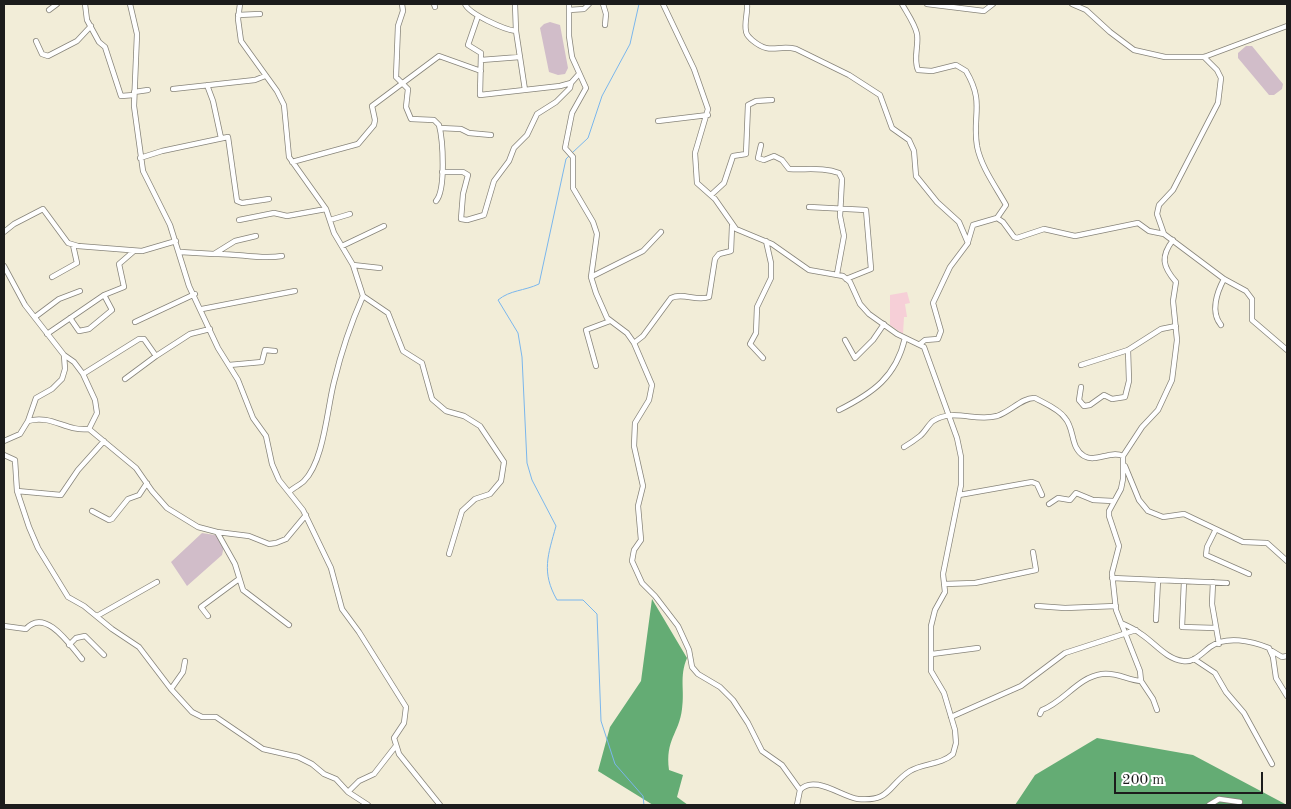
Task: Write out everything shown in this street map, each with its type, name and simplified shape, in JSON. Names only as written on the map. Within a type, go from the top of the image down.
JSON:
[{"type":"street","points":[[48,10],[57,4]]},
{"type":"street","points":[[85,4],[87,20],[99,42],[106,48],[122,96],[148,90]]},
{"type":"street","points":[[130,4],[137,34],[134,93],[143,171],[165,213],[180,252],[185,275],[210,329],[238,380],[253,418],[266,436],[272,464],[279,480],[300,504],[334,575],[342,609],[359,632],[406,707],[404,723],[394,738],[395,747],[440,805]]},
{"type":"street","points":[[240,4],[238,15],[241,41],[284,105],[287,150],[292,162],[326,209],[334,233],[353,265],[363,296],[388,313],[402,351],[422,363],[432,399],[446,411],[464,416],[480,426],[504,462],[501,481],[490,494],[474,499],[462,511],[449,554]]},
{"type":"street","points":[[402,4],[403,11],[398,26],[395,74],[401,84],[408,89],[406,107],[409,116],[414,120],[434,120],[440,128],[442,172],[440,194],[436,201]]},
{"type":"street","points":[[465,4],[469,11],[478,16],[516,31]]},
{"type":"street","points":[[515,4],[516,31],[524,90]]},
{"type":"street","points":[[569,4],[572,57],[586,88],[569,121],[565,145],[570,154],[573,188],[593,222],[597,234],[591,277],[602,309],[610,321],[634,342],[652,385],[649,400],[635,423],[634,446],[643,486],[638,506],[641,540],[632,556],[633,566],[642,583],[656,596],[678,626],[689,650],[692,667],[698,674],[720,687],[733,700],[748,723],[762,752],[782,765],[800,790],[797,805]]},
{"type":"street","points":[[569,10],[584,9],[589,4]]},
{"type":"street","points":[[602,4],[606,14],[605,25]]},
{"type":"street","points":[[663,4],[694,69],[707,105],[708,115],[696,144],[694,172],[697,183],[711,195],[732,226],[766,241],[809,270],[836,274],[846,278],[864,309],[905,338],[920,344],[928,355],[938,390],[957,438],[961,457],[962,477],[944,567],[944,597],[935,610],[931,626],[931,671],[941,688],[951,717],[956,737],[953,754],[941,762],[910,772],[886,795],[856,799],[827,787],[812,785],[800,790]]},
{"type":"street","points":[[747,4],[745,31],[748,37],[758,45],[767,50],[780,50],[787,47],[796,49],[849,75],[880,95],[892,128],[909,140],[914,152],[916,176],[937,202],[959,222],[968,243]]},
{"type":"street","points":[[902,4],[916,31],[918,49],[915,64],[918,70],[932,71],[956,65],[966,71],[972,81],[978,100],[977,144],[982,162],[1006,205],[997,218],[973,225],[968,243],[950,267],[932,303],[941,331],[938,339],[925,340],[920,344]]},
{"type":"street","points":[[927,4],[984,11],[993,4]]},
{"type":"street","points":[[1072,4],[1086,10],[1110,32],[1134,50],[1165,57],[1204,57],[1287,26]]},
{"type":"street","points":[[238,15],[260,14]]},
{"type":"street","points":[[478,16],[468,44],[480,51],[480,95],[560,86],[571,83]]},
{"type":"street","points":[[36,41],[42,54],[48,56],[77,41],[91,26]]},
{"type":"street","points":[[292,162],[358,144],[376,120],[372,106],[439,56],[481,71]]},
{"type":"street","points":[[481,60],[520,57]]},
{"type":"street","points":[[1164,234],[1157,214],[1159,205],[1173,190],[1218,103],[1221,78],[1217,70],[1204,57]]},
{"type":"street","points":[[442,172],[463,172],[468,176],[462,194],[461,219],[468,220],[484,215],[494,181],[509,161],[514,148],[524,139],[537,114],[562,97],[579,74]]},
{"type":"street","points":[[174,88],[255,80],[265,76]]},
{"type":"street","points":[[207,85],[213,101],[221,138]]},
{"type":"street","points":[[711,195],[724,183],[733,156],[746,154],[748,105],[756,101],[772,100]]},
{"type":"street","points":[[658,121],[708,115]]},
{"type":"street","points":[[440,128],[490,135]]},
{"type":"street","points":[[140,158],[221,138],[230,139],[229,151],[236,201],[242,203],[268,198]]},
{"type":"street","points":[[761,145],[758,158],[764,160],[774,156],[782,160],[789,168],[809,171],[829,169],[840,173],[842,179],[840,207],[844,236],[836,274]]},
{"type":"street","points":[[809,207],[864,209],[867,214],[871,269],[846,278]]},
{"type":"street","points":[[4,232],[43,209],[48,212],[60,234],[68,243],[74,245],[142,251],[176,241]]},
{"type":"street","points":[[239,220],[274,214],[287,216],[326,209]]},
{"type":"street","points":[[330,220],[350,214]]},
{"type":"street","points":[[997,218],[1003,222],[1014,238],[1044,229],[1075,236],[1138,223],[1149,231],[1164,234],[1224,279],[1246,291],[1252,299],[1252,320],[1287,350]]},
{"type":"street","points":[[342,246],[384,226]]},
{"type":"street","points":[[634,342],[643,336],[670,298],[677,296],[704,299],[709,297],[715,259],[720,254],[731,251],[732,226]]},
{"type":"street","points":[[591,277],[643,251],[661,232]]},
{"type":"street","points":[[214,254],[235,241],[256,236]]},
{"type":"street","points":[[1173,240],[1165,253],[1168,274],[1176,282],[1173,301],[1177,340],[1172,380],[1158,410],[1142,427],[1123,456],[1125,465],[1139,500],[1148,512],[1163,517],[1184,514],[1215,531],[1242,542],[1267,543],[1287,561]]},
{"type":"street","points":[[763,358],[750,344],[756,333],[757,307],[771,278],[771,263],[766,241]]},
{"type":"street","points":[[52,277],[77,263],[74,245]]},
{"type":"street","points":[[47,334],[104,295],[124,287],[119,264],[134,251]]},
{"type":"street","points":[[180,252],[238,253],[248,257],[282,256]]},
{"type":"street","points":[[353,265],[380,268]]},
{"type":"street","points":[[4,266],[19,296],[64,356],[74,362],[82,374],[95,400],[97,413],[89,430]]},
{"type":"street","points":[[1221,325],[1216,319],[1216,304],[1218,290],[1224,279]]},
{"type":"street","points":[[35,317],[59,299],[80,291]]},
{"type":"street","points":[[202,309],[295,291]]},
{"type":"street","points":[[135,322],[194,294]]},
{"type":"street","points":[[70,318],[79,331],[89,328],[112,310],[104,295]]},
{"type":"street","points":[[289,492],[304,480],[317,454],[327,422],[340,360],[363,296]]},
{"type":"street","points":[[596,366],[586,330],[610,321]]},
{"type":"street","points":[[845,340],[855,358],[873,340],[884,324]]},
{"type":"street","points":[[1081,365],[1128,350],[1161,329],[1176,326]]},
{"type":"street","points":[[125,379],[190,334],[210,329]]},
{"type":"street","points":[[82,374],[142,338],[156,356]]},
{"type":"street","points":[[839,410],[865,397],[890,374],[901,354],[905,338]]},
{"type":"street","points":[[1081,387],[1079,400],[1084,406],[1090,405],[1104,395],[1112,399],[1125,397],[1129,381],[1128,350]]},
{"type":"street","points":[[229,365],[262,362],[264,351],[275,351]]},
{"type":"street","points":[[4,441],[20,434],[28,421],[36,398],[52,389],[62,379],[64,356]]},
{"type":"street","points":[[904,447],[921,435],[932,422],[948,415],[956,414],[980,418],[997,416],[1014,409],[1026,399],[1036,398],[1065,416],[1077,450],[1083,456],[1092,458],[1118,454],[1123,456]]},
{"type":"street","points":[[28,421],[38,418],[51,420],[71,429],[89,430],[136,468],[161,502],[186,522],[217,532],[249,536],[269,544],[286,539],[306,515]]},
{"type":"street","points":[[18,490],[61,495],[78,470],[104,441]]},
{"type":"street","points":[[4,455],[15,460],[18,490],[38,548],[60,587],[68,597],[139,647],[171,689],[192,712],[202,717],[216,718],[263,749],[298,757],[312,764],[324,774],[336,779],[348,792],[368,805]]},
{"type":"street","points":[[1125,465],[1121,489],[1113,502],[1109,516],[1119,546],[1112,578],[1116,606],[1140,671],[1141,682],[1153,698],[1157,710]]},
{"type":"street","points":[[959,495],[1032,482],[1037,484],[1042,495]]},
{"type":"street","points":[[92,510],[109,520],[128,499],[139,495],[146,483]]},
{"type":"street","points":[[1049,504],[1058,498],[1070,500],[1076,493],[1093,500],[1113,502]]},
{"type":"street","points":[[1215,531],[1207,547],[1206,555],[1249,574]]},
{"type":"street","points":[[217,532],[235,564],[243,590],[289,624]]},
{"type":"street","points":[[944,584],[975,583],[1036,570],[1033,552]]},
{"type":"street","points":[[1112,578],[1227,583]]},
{"type":"street","points":[[208,616],[201,606],[239,579]]},
{"type":"street","points":[[1156,620],[1158,580]]},
{"type":"street","points":[[1184,581],[1182,627],[1216,628]]},
{"type":"street","points":[[97,616],[157,582]]},
{"type":"street","points":[[1212,582],[1212,604],[1219,644]]},
{"type":"street","points":[[1037,606],[1065,608],[1116,606]]},
{"type":"street","points":[[4,626],[26,629],[31,624],[39,622],[52,626],[82,659]]},
{"type":"street","points":[[1121,623],[1136,630],[1169,656],[1182,661],[1194,659],[1211,646],[1230,640],[1256,642],[1282,657],[1287,656]]},
{"type":"street","points":[[951,717],[1021,686],[1065,653],[1136,630]]},
{"type":"street","points":[[69,645],[76,638],[85,636],[104,655]]},
{"type":"street","points":[[932,654],[978,648]]},
{"type":"street","points":[[1272,651],[1276,678],[1287,696]]},
{"type":"street","points":[[1194,659],[1215,673],[1226,692],[1244,713],[1272,764]]},
{"type":"street","points":[[171,689],[183,672],[186,661]]},
{"type":"street","points":[[1040,714],[1042,710],[1052,707],[1082,682],[1101,674],[1117,674],[1141,682]]},
{"type":"street","points":[[348,792],[358,782],[374,774],[395,747]]},
{"type":"street","points":[[1209,805],[1219,800],[1240,802]]},
{"type":"shaded area","points":[[550,22],[560,25],[568,68],[565,74],[558,75],[549,72],[540,28]]},
{"type":"shaded area","points":[[1246,46],[1252,46],[1283,84],[1282,89],[1274,95],[1269,95],[1238,58],[1238,53]]},
{"type":"shaded area","points":[[907,292],[910,303],[905,304],[907,317],[904,317],[903,334],[890,325],[890,295]]},
{"type":"shaded area","points":[[202,533],[221,536],[225,542],[222,555],[187,586],[171,562]]},
{"type":"green space","points":[[652,599],[687,658],[683,671],[682,709],[668,760],[669,770],[683,775],[677,797],[688,805],[653,805],[598,771],[610,727],[641,681]]},
{"type":"green space","points":[[1097,738],[1193,755],[1287,805],[1015,805],[1035,775]]},
{"type":"waterway","points":[[572,153],[588,138],[602,96],[630,44],[639,4]]},
{"type":"waterway","points":[[569,156],[566,159],[539,284],[507,294],[498,300],[518,333],[522,357],[527,463],[532,480],[556,526],[547,563],[549,581],[557,600],[583,600],[597,614],[601,721],[615,764],[643,796],[644,805]]}]
